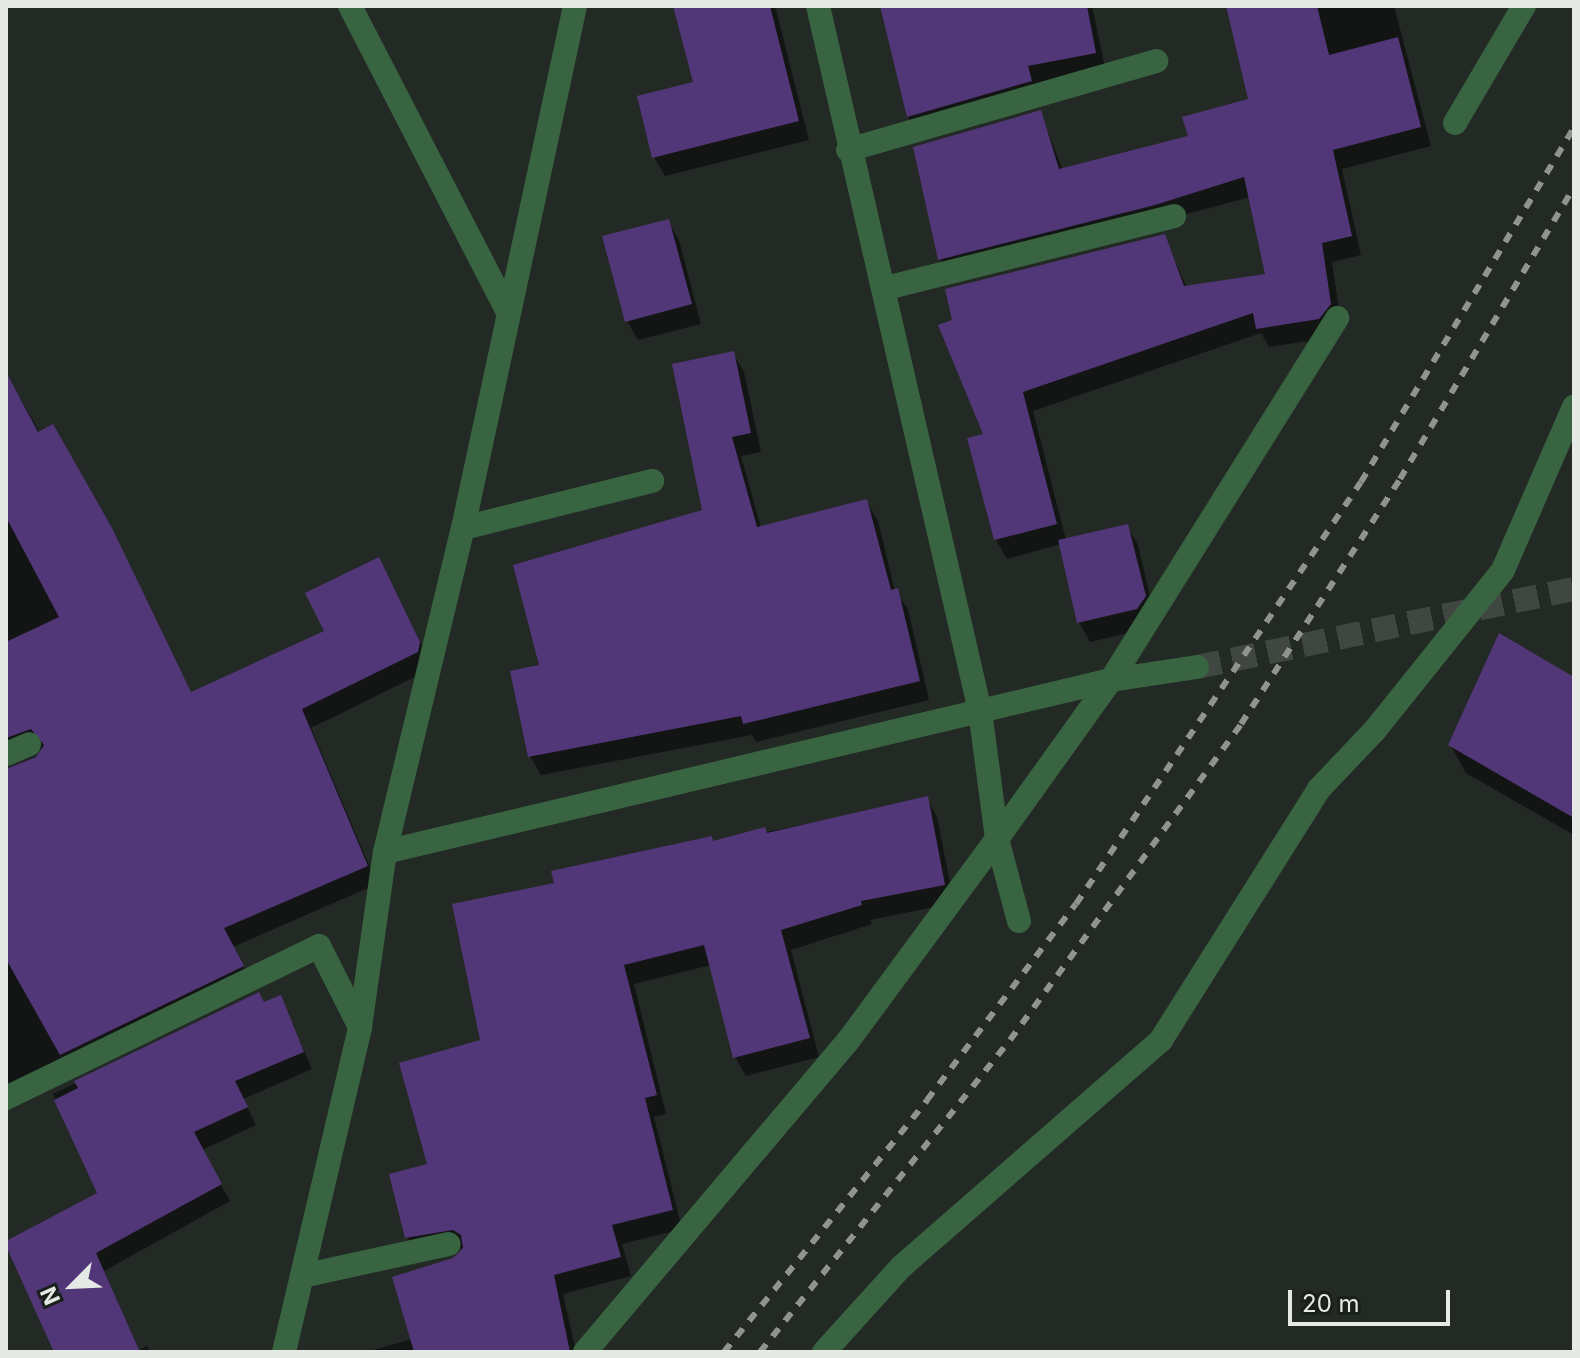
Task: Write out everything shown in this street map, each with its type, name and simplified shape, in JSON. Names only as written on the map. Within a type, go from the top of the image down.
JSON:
[{"type":"street","points":[[350,6],[508,312]]},
{"type":"street","points":[[284,1352],[360,1027],[385,852],[463,528],[575,6]]},
{"type":"street","points":[[818,6],[848,150],[886,288],[980,711],[997,839],[1019,921]]},
{"type":"street","points":[[1455,123],[1524,6]]},
{"type":"street","points":[[848,150],[1156,61]]},
{"type":"street","points":[[886,288],[1174,216]]},
{"type":"street","points":[[585,1352],[848,1041],[997,839],[1111,680],[1337,318]]},
{"type":"street","points":[[824,1352],[901,1267],[1161,1040],[1319,789],[1375,730],[1503,570],[1574,407]]},
{"type":"street","points":[[463,528],[652,481]]},
{"type":"street","points":[[385,852],[1111,680],[1197,667]]},
{"type":"street","points":[[6,754],[29,744]]},
{"type":"street","points":[[6,1098],[319,946],[360,1027]]},
{"type":"street","points":[[302,1276],[449,1244]]},
{"type":"building","points":[[673,6],[770,6],[799,121],[652,158],[637,96],[693,82]]},
{"type":"building","points":[[880,6],[1087,6],[1096,53],[1028,66],[1032,81],[907,117]]},
{"type":"building","points":[[1226,6],[1317,6],[1329,55],[1398,37],[1421,127],[1333,150],[1352,236],[1322,243],[1331,304],[1319,319],[1256,329],[1253,313],[1023,392],[1057,524],[994,540],[967,438],[983,434],[938,325],[952,320],[945,289],[1165,234],[1184,286],[1265,274],[1244,177],[1155,205],[938,260],[913,147],[1041,110],[1059,169],[1188,136],[1182,117],[1248,99]]},
{"type":"building","points":[[669,219],[692,304],[625,322],[602,236]]},
{"type":"building","points":[[734,351],[751,433],[732,437],[757,527],[867,499],[891,590],[898,588],[920,681],[743,724],[741,716],[528,757],[510,671],[539,665],[513,565],[702,510],[672,364]]},
{"type":"building","points":[[6,372],[38,432],[53,424],[112,528],[191,692],[324,631],[305,593],[379,557],[420,642],[418,652],[302,709],[368,866],[224,928],[244,966],[60,1055],[6,959],[6,769],[36,757],[44,745],[31,729],[6,738],[6,642],[59,617],[6,517]]},
{"type":"building","points":[[1128,524],[1146,596],[1137,609],[1077,623],[1058,540]]},
{"type":"building","points":[[1499,633],[1574,677],[1574,818],[1448,745]]},
{"type":"building","points":[[928,796],[945,885],[861,901],[862,905],[781,930],[810,1038],[733,1058],[704,945],[624,965],[657,1095],[645,1098],[673,1210],[612,1225],[621,1257],[554,1275],[570,1352],[414,1352],[392,1277],[453,1258],[463,1248],[461,1235],[453,1230],[405,1238],[389,1174],[427,1164],[399,1063],[480,1040],[452,904],[554,883],[551,871],[712,836],[713,841],[765,827],[767,833]]},
{"type":"building","points":[[259,992],[264,1002],[281,995],[304,1052],[235,1081],[248,1107],[194,1132],[222,1184],[96,1253],[140,1352],[54,1352],[6,1241],[97,1193],[54,1100],[78,1088],[74,1081]]},
{"type":"tunnel","points":[[1197,667],[1574,589]]},
{"type":"railway","points":[[724,1352],[927,1100],[1076,904],[1361,482],[1574,128]]},
{"type":"railway","points":[[760,1352],[1010,1040],[1241,724],[1400,479],[1574,187]]}]
